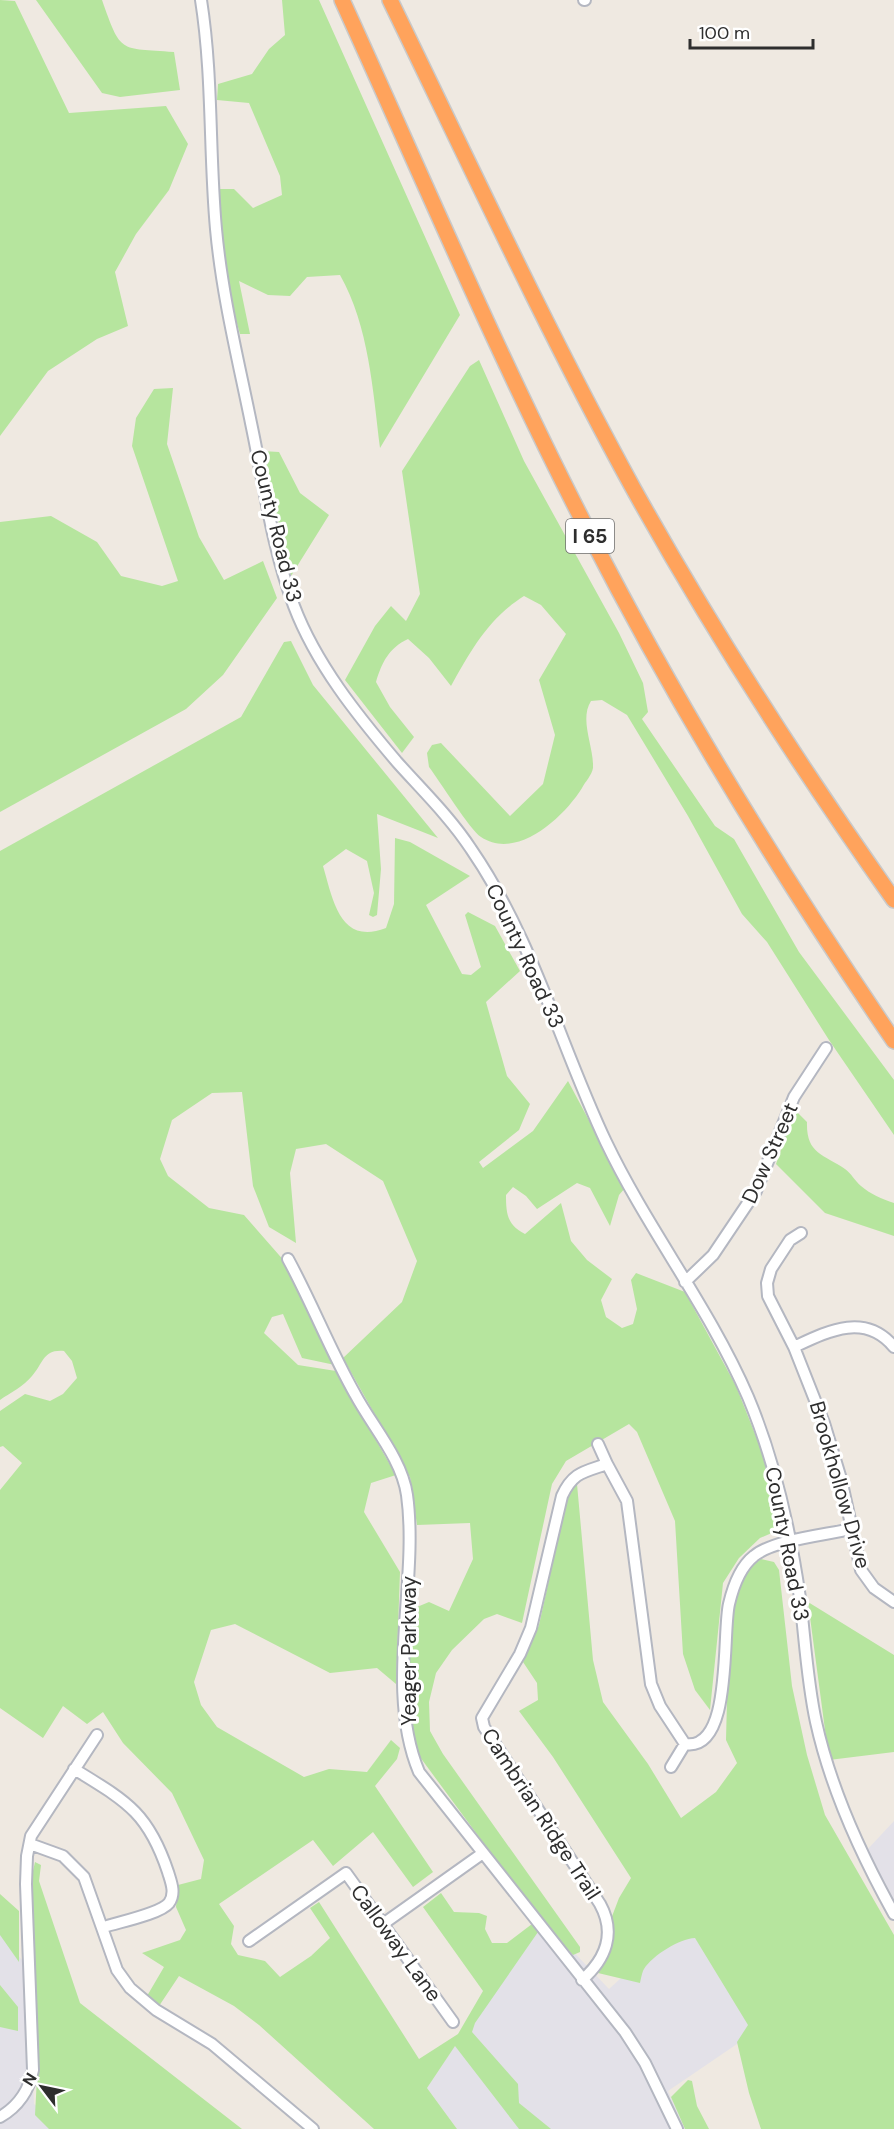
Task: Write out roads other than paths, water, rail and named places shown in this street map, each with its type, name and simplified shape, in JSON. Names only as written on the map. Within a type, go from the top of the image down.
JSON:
[{"type":"highway","name":"I 65","points":[[342,0],[540,435],[615,585],[760,837],[894,1041]]},
{"type":"highway","points":[[390,0],[545,320],[633,488],[760,700],[894,900]]},
{"type":"street","name":"County Road 33","points":[[201,0],[221,274],[271,521],[292,602],[311,644],[348,699],[375,735],[460,833],[481,864],[536,969],[588,1101],[610,1149],[723,1344],[754,1412],[778,1483],[790,1543],[813,1708],[822,1746],[848,1824],[894,1914]]},
{"type":"street","name":"Dow Street","points":[[685,1282],[719,1248],[756,1191],[794,1097],[826,1047]]},
{"type":"street","name":"Brookhollow Drive","points":[[801,1233],[781,1253],[767,1283],[771,1304],[794,1347],[833,1449],[861,1570],[874,1588],[894,1602]]},
{"type":"street","name":"Yeager Parkway","points":[[288,1259],[354,1394],[403,1479],[409,1517],[404,1664],[411,1748],[419,1772],[634,2045],[677,2129]]},
{"type":"street","points":[[794,1347],[830,1330],[848,1326],[872,1330],[894,1347]]},
{"type":"street","points":[[598,1444],[627,1501],[651,1684],[660,1706],[685,1744]]},
{"type":"street","name":"Cambrian Ridge Trail","points":[[582,1980],[597,1965],[604,1953],[608,1935],[607,1919],[594,1894],[484,1726],[476,1718],[520,1654],[531,1628],[562,1496],[568,1483],[579,1474],[608,1464]]},
{"type":"street","points":[[685,1744],[694,1745],[703,1741],[718,1717],[729,1605],[739,1576],[757,1553],[851,1529]]},
{"type":"street","points":[[0,2117],[14,2107],[26,2093],[33,2070],[26,1884],[30,1844],[40,1819],[97,1735]]},
{"type":"street","points":[[671,1767],[685,1744]]},
{"type":"street","points":[[74,1768],[120,1797],[141,1816],[159,1845],[172,1887],[172,1897],[161,1909],[104,1927]]},
{"type":"street","points":[[30,1844],[63,1856],[78,1869],[89,1886],[117,1970],[130,1988],[156,2010],[186,2025],[221,2050],[313,2129]]},
{"type":"street","points":[[383,1924],[483,1853]]},
{"type":"street","name":"Calloway Lane","points":[[249,1941],[346,1873],[453,2022]]}]
